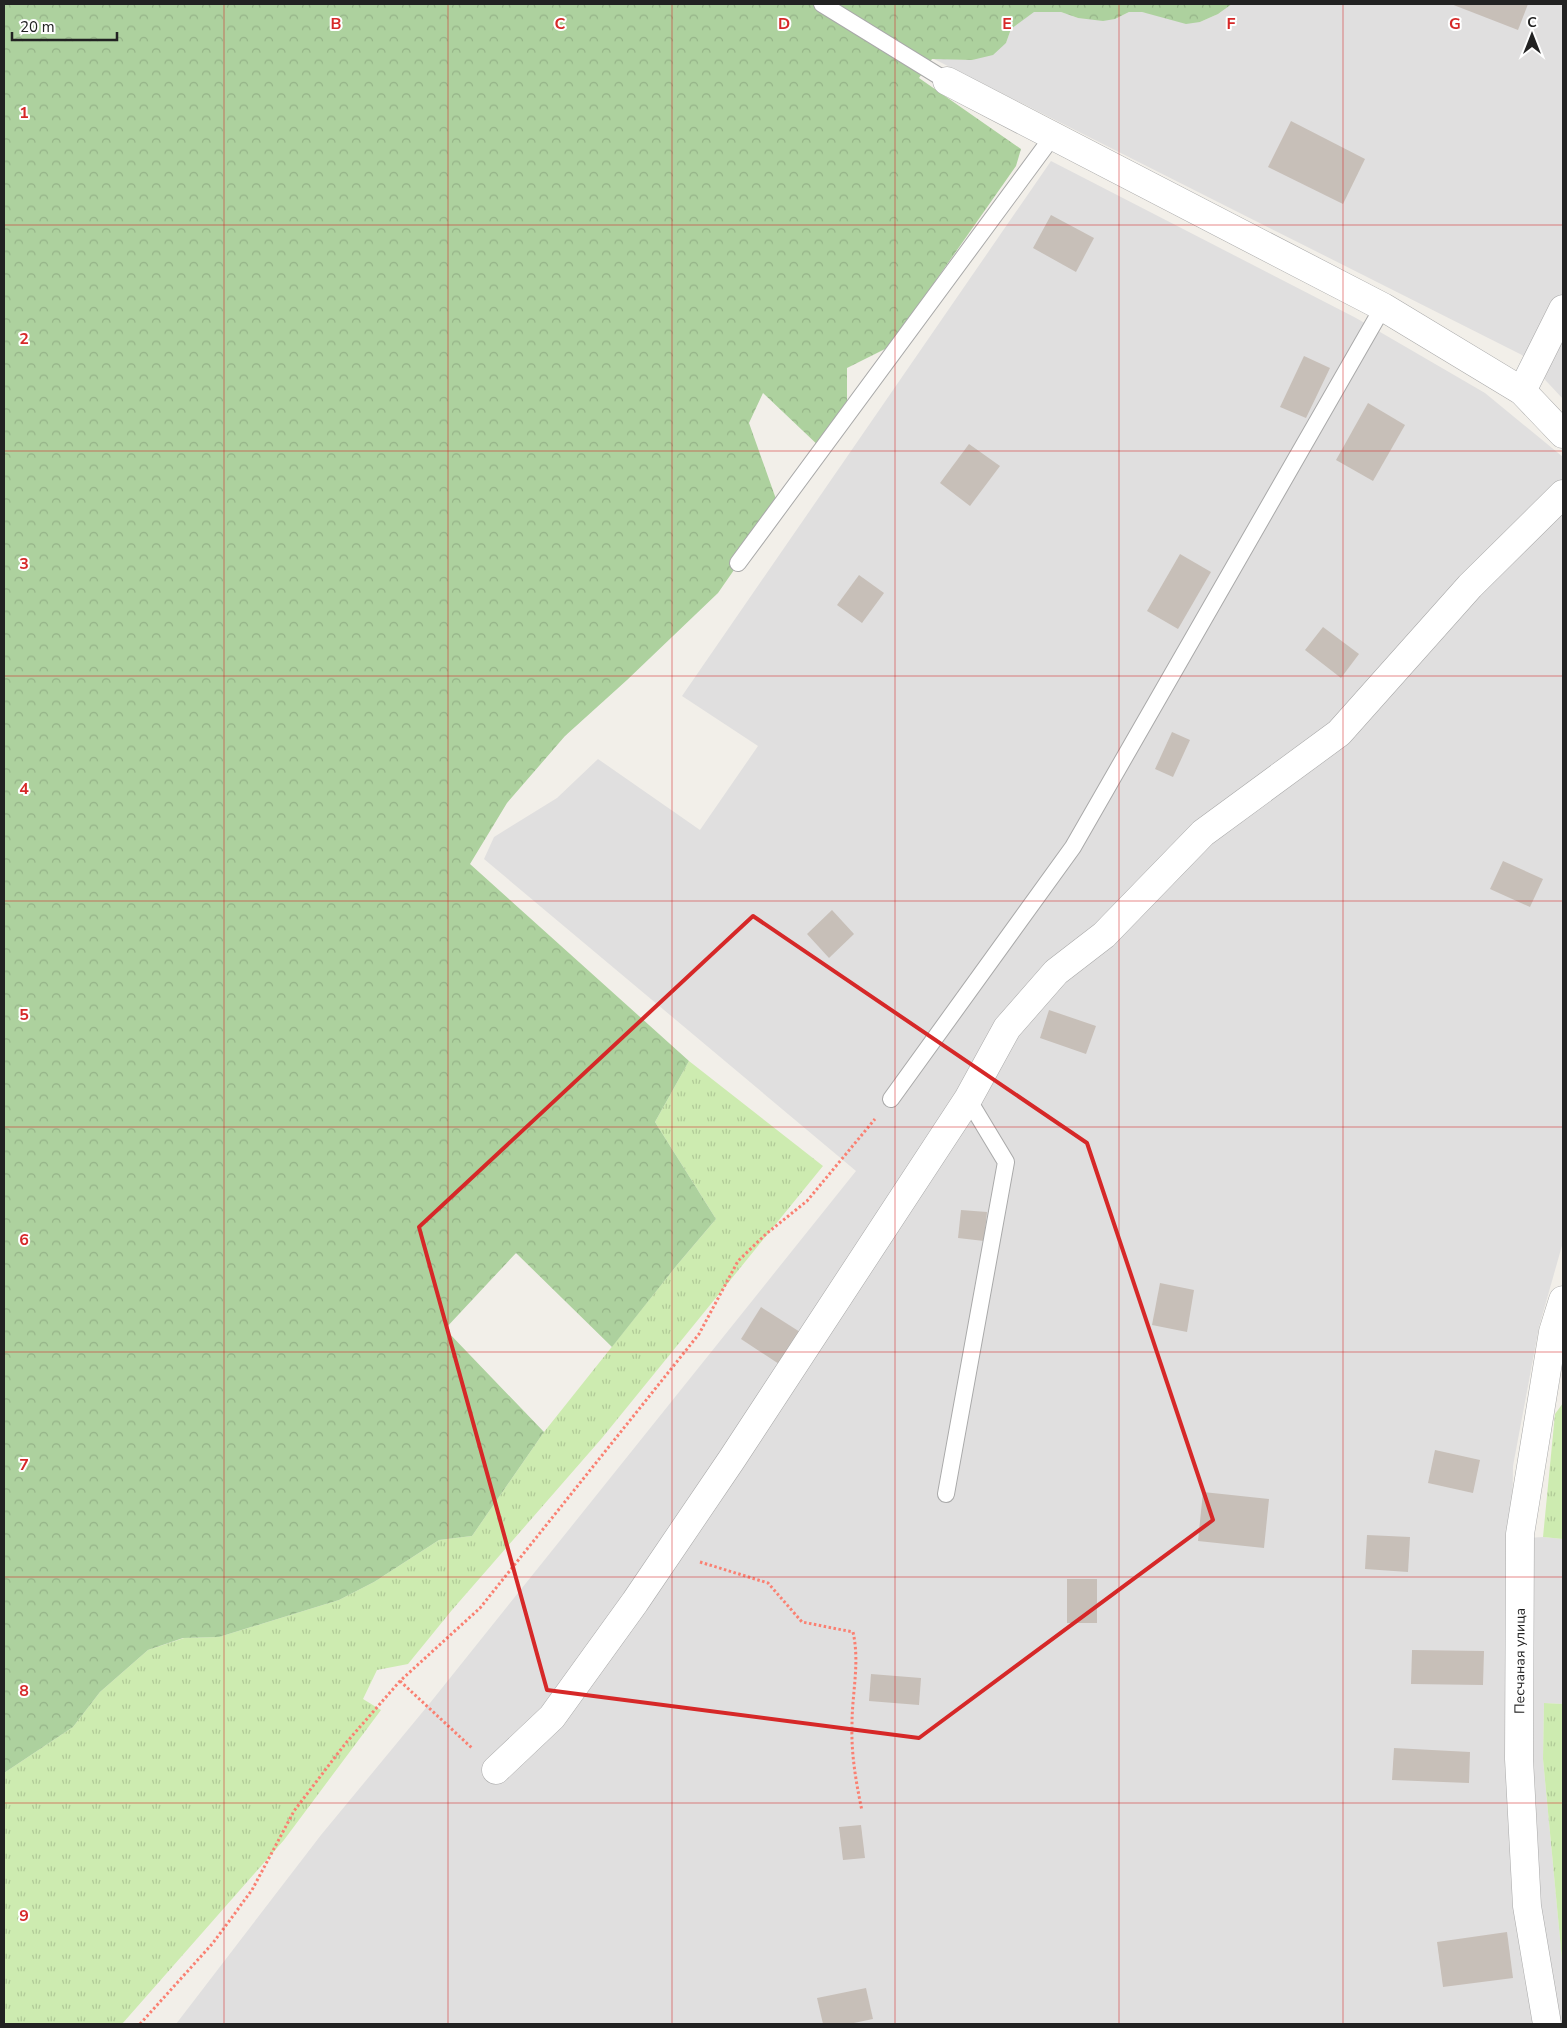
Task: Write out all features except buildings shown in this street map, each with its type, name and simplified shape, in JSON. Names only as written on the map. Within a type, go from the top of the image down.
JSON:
[{"type":"street","points":[[947,81],[1383,307],[1522,391],[1563,434]]},
{"type":"street","points":[[1522,391],[1563,309]]},
{"type":"street","points":[[496,1770],[552,1717],[669,1552],[968,1099],[1007,1028],[1056,972],[1104,935],[1203,833],[1339,733],[1470,586],[1563,494]]},
{"type":"street","name":"Песчаная улица","points":[[1547,2024],[1527,1906],[1519,1759],[1520,1534],[1553,1332],[1563,1300]]},
{"type":"lane","points":[[822,4],[947,81]]},
{"type":"lane","points":[[738,563],[1053,136]]},
{"type":"lane","points":[[891,1099],[1073,847],[1383,307]]},
{"type":"lane","points":[[946,1494],[1006,1162],[968,1099]]},
{"type":"path","points":[[140,2024],[213,1943],[252,1890],[294,1811],[344,1744],[400,1681],[480,1608],[699,1334],[738,1261],[766,1234],[807,1201],[891,1099]]},
{"type":"path","points":[[669,1552],[768,1583],[802,1622],[853,1632],[856,1669],[852,1723],[852,1761],[862,1811]]},
{"type":"path","points":[[400,1681],[496,1770]]},
{"type":"highlighted area","points":[[753,916],[1087,1143],[1213,1520],[919,1738],[547,1690],[419,1227]]},
{"type":"shaded area","points":[[1232,4],[1563,4],[1563,399],[1522,355],[932,58],[972,60],[1006,43],[1011,29],[1033,12],[1061,12],[1078,18],[1115,19],[1129,12],[1142,12],[1200,22],[1218,14]]},
{"type":"shaded area","points":[[1051,161],[1356,318],[1485,393],[1563,457],[1563,1242],[1539,1327],[1513,1466],[1512,1539],[1543,1537],[1563,1539],[1563,1704],[1544,1703],[1543,1759],[1563,1970],[1563,2024],[176,2024],[321,1835],[430,1703],[856,1171],[484,859],[494,837],[557,798],[598,759],[700,830],[758,746],[682,696]]},
{"type":"green space","points":[[4,4],[1232,4],[1218,14],[1200,22],[1186,24],[1142,12],[1129,12],[1115,19],[1103,21],[1078,18],[1061,12],[1034,12],[1011,29],[1006,43],[993,55],[972,60],[932,59],[919,78],[1021,149],[1016,166],[889,347],[847,368],[847,418],[822,449],[763,393],[749,423],[776,499],[743,557],[718,593],[565,736],[507,803],[470,864],[689,1061],[655,1122],[716,1219],[612,1347],[516,1253],[445,1329],[544,1432],[472,1536],[439,1540],[374,1582],[339,1600],[219,1637],[183,1638],[148,1650],[100,1692],[73,1727],[4,1773]]},
{"type":"green space","points":[[689,1061],[823,1166],[602,1438],[452,1610],[408,1664],[377,1670],[363,1699],[381,1710],[284,1840],[122,2024],[4,2024],[4,1773],[73,1727],[100,1692],[148,1650],[184,1638],[219,1637],[339,1600],[374,1582],[439,1540],[472,1536],[544,1432],[716,1219],[655,1122]]},
{"type":"green space","points":[[1563,1403],[1563,1539],[1543,1537],[1555,1414]]},
{"type":"green space","points":[[1544,1703],[1563,1704],[1563,1970],[1543,1759]]}]
